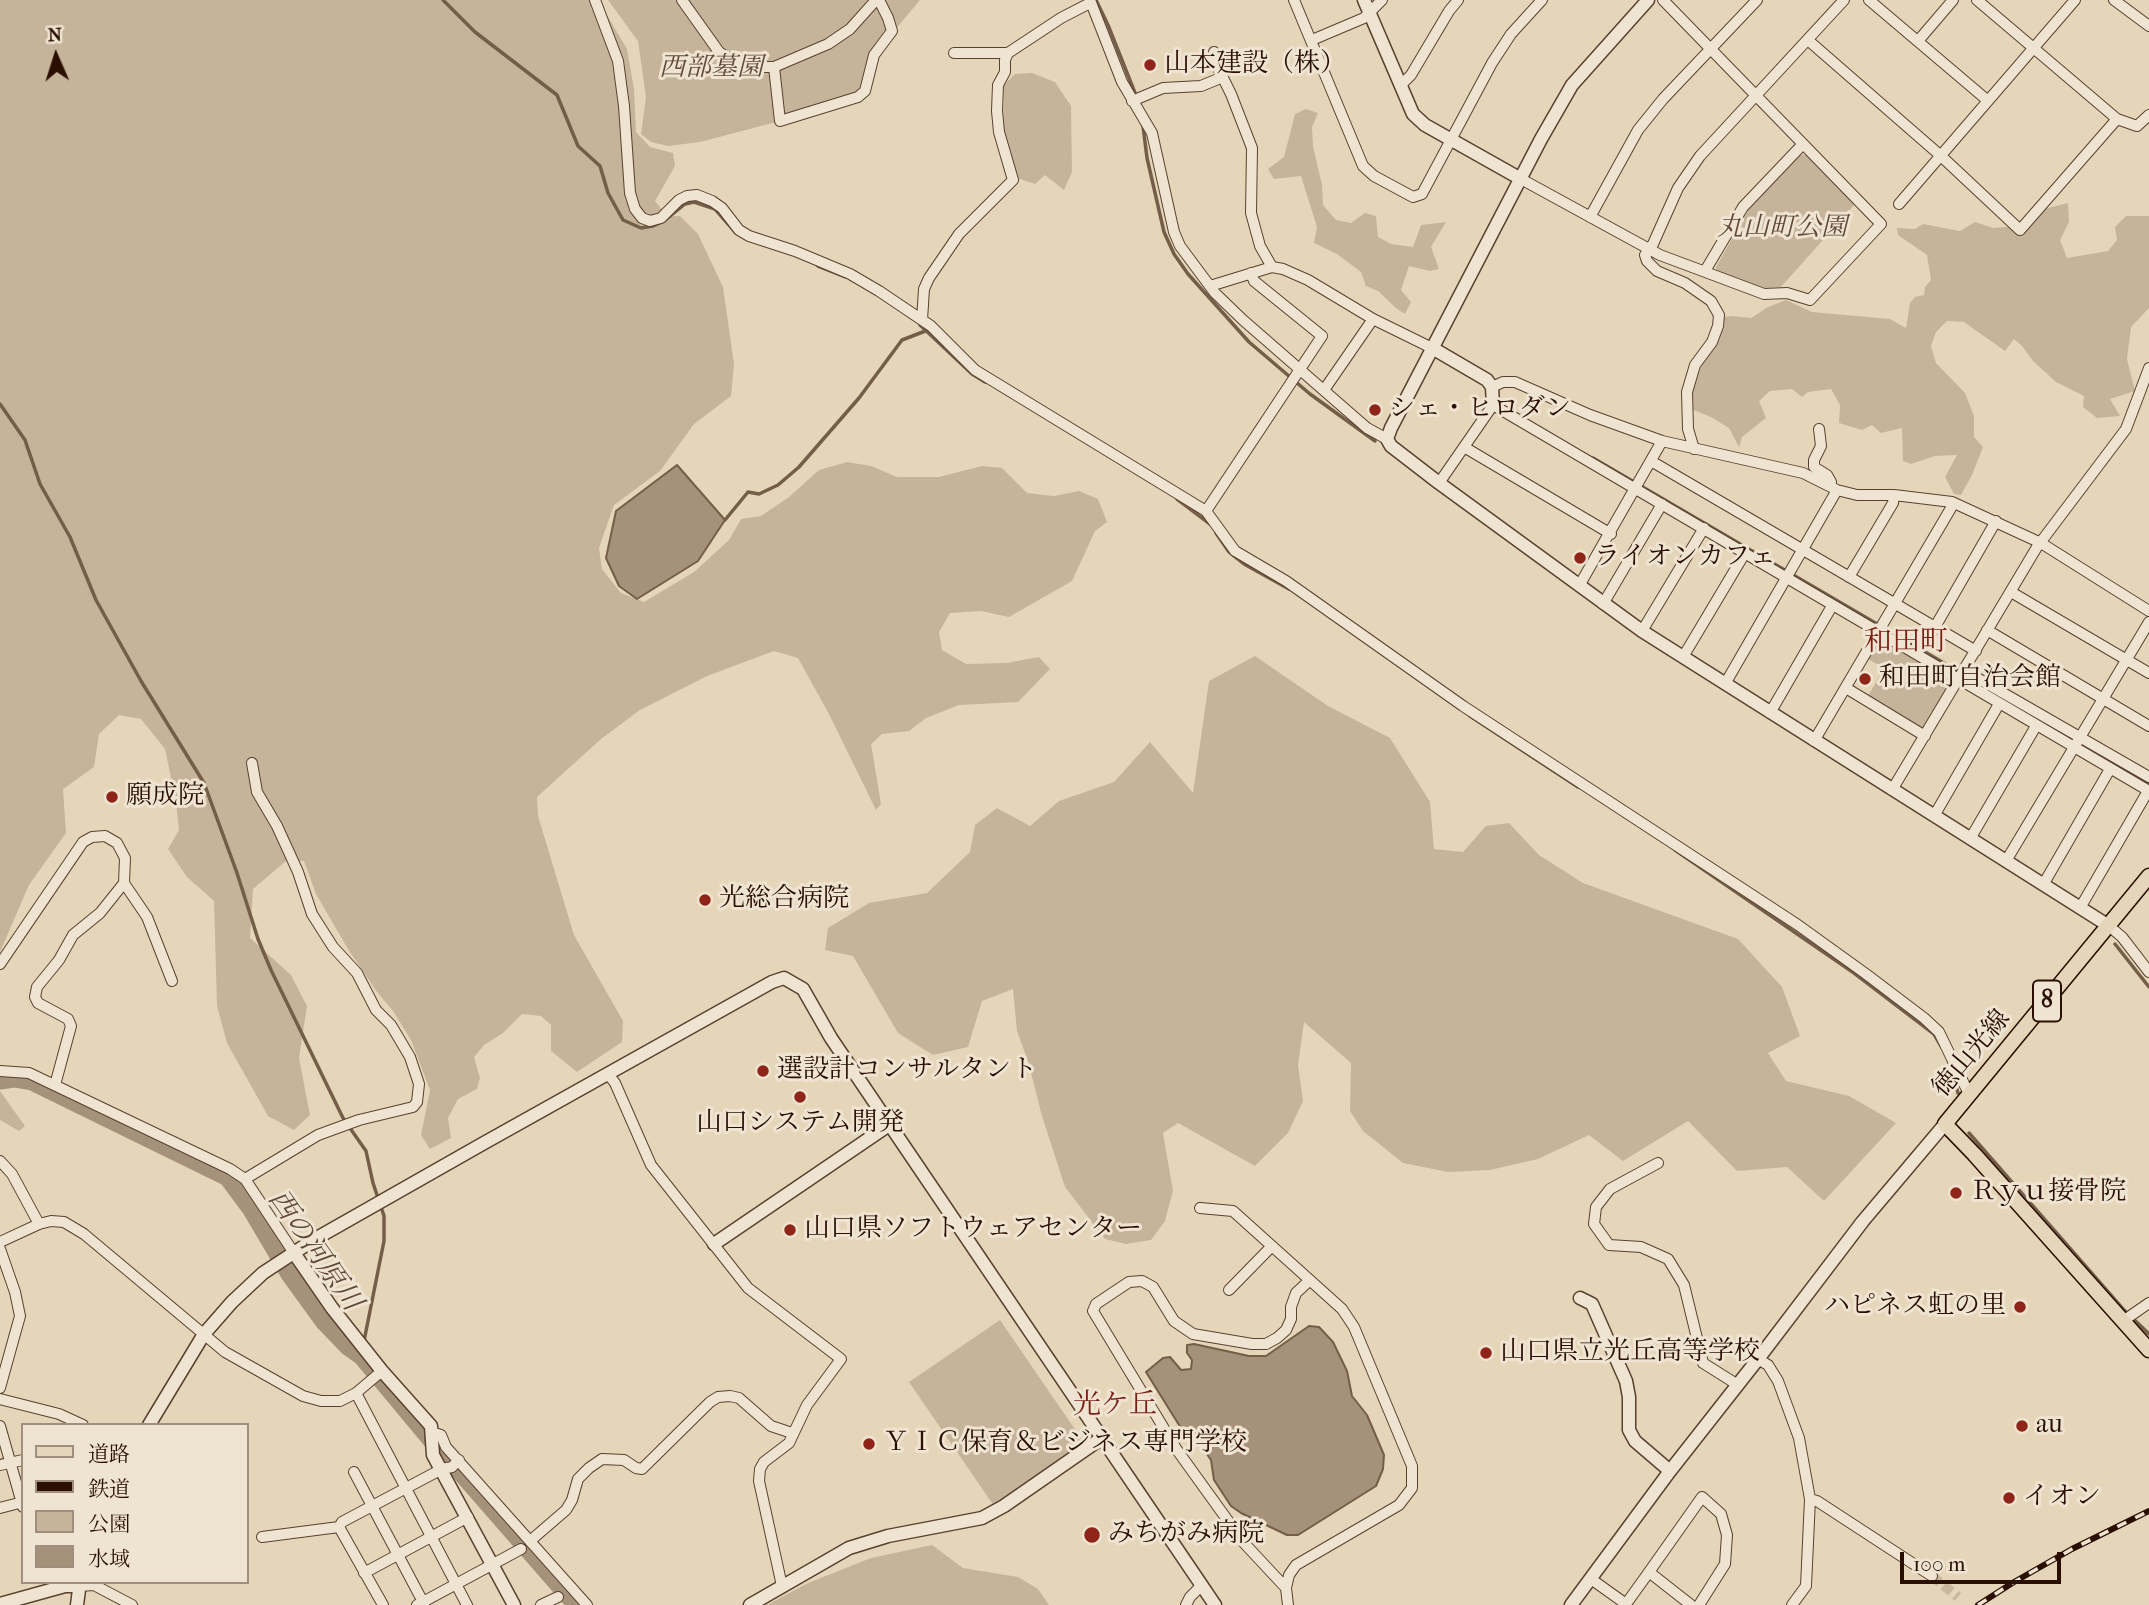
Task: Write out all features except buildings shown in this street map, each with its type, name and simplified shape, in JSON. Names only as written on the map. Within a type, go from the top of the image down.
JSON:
[{"type":"main road","name":"徳山光線","points":[[2149,876],[1945,1124],[2149,1350]]},
{"type":"street","points":[[595,0],[612,39],[618,61],[630,193],[635,209],[642,218],[661,218],[687,196],[697,195],[722,208],[739,230],[850,274],[922,320],[975,370],[1206,511],[1235,551],[1286,581],[1463,706],[1798,926],[1924,1018],[1939,1032],[1969,1094]]},
{"type":"street","points":[[682,0],[719,52],[734,62],[752,67],[774,67],[828,44],[850,29],[878,0],[891,24],[892,31],[874,55],[865,91],[858,97],[780,121],[774,67]]},
{"type":"street","points":[[1294,0],[1363,166],[1374,176],[1413,197],[1422,194],[1505,43],[1542,0]]},
{"type":"street","points":[[1364,0],[1413,114],[1426,125],[1649,250],[1764,294],[1787,293],[1810,300],[1881,224],[1663,0]]},
{"type":"street","points":[[1312,40],[1370,14],[1382,0]]},
{"type":"street","points":[[1401,85],[1411,75],[1448,11],[1458,0]]},
{"type":"street","points":[[1387,439],[1541,139],[1572,85],[1648,0]]},
{"type":"street","points":[[1590,217],[1638,130],[1663,99],[1757,0]]},
{"type":"street","points":[[1694,449],[1688,429],[1687,392],[1695,365],[1712,342],[1719,315],[1711,301],[1685,283],[1657,271],[1645,255],[1678,188],[1700,156],[1844,0]]},
{"type":"street","points":[[1869,0],[1987,100]]},
{"type":"street","points":[[1918,41],[1953,0]]},
{"type":"street","points":[[1977,0],[2117,119],[2137,126],[2149,114]]},
{"type":"street","points":[[1899,205],[2075,0]]},
{"type":"street","points":[[2114,0],[2149,26]]},
{"type":"street","points":[[954,53],[1008,54],[1089,1],[1122,82],[1152,134],[1174,232],[1180,246],[1210,286],[1243,320],[1367,428],[1387,439],[1391,446],[1439,483],[1603,604],[1724,684],[2109,926],[2122,937],[2149,972]]},
{"type":"street","points":[[1808,41],[1941,156],[2021,230],[2117,119]]},
{"type":"street","points":[[1213,52],[1213,58],[1252,148],[1251,213],[1260,246],[1272,267]]},
{"type":"street","points":[[922,320],[924,289],[929,278],[958,234],[1013,180],[999,132],[998,111],[998,85],[1005,72],[1008,54]]},
{"type":"street","points":[[1132,101],[1163,88],[1201,86],[1223,77]]},
{"type":"street","points":[[1705,271],[1743,207],[1803,144]]},
{"type":"street","points":[[1210,286],[1272,267],[1283,269],[1308,280],[1373,319],[1434,349],[1487,380],[1492,387],[1493,405],[1439,483]]},
{"type":"street","points":[[1206,511],[1322,336],[1254,281],[1251,273]]},
{"type":"street","points":[[1324,390],[1373,319]]},
{"type":"street","points":[[1892,790],[2041,543],[2126,429],[2149,368]]},
{"type":"street","points":[[1492,387],[1503,382],[1515,382],[1590,415],[1662,441],[1803,473],[1833,488],[1857,495],[1894,495],[1952,502],[2041,543],[2149,611]]},
{"type":"street","points":[[1493,405],[2149,791],[2081,908]]},
{"type":"street","points":[[1724,684],[1803,550],[1833,488],[1827,475],[1814,467],[1814,460],[1821,446],[1819,429]]},
{"type":"street","points":[[1579,586],[1637,489],[1662,441]]},
{"type":"street","points":[[1464,447],[1611,534]]},
{"type":"street","points":[[1651,461],[1976,650]]},
{"type":"street","points":[[1849,577],[1893,503],[1894,495]]},
{"type":"street","points":[[1814,741],[1951,508],[1952,502]]},
{"type":"street","points":[[1603,604],[1662,504]]},
{"type":"street","points":[[1935,627],[1996,521]]},
{"type":"street","points":[[1642,631],[1704,528]]},
{"type":"street","points":[[1683,657],[1745,553]]},
{"type":"street","points":[[2011,592],[2149,673]]},
{"type":"street","points":[[1770,713],[1832,606]]},
{"type":"street","points":[[2006,861],[2149,622]]},
{"type":"street","points":[[1987,630],[2149,726]]},
{"type":"street","points":[[1965,671],[2147,772],[2138,785]]},
{"type":"street","points":[[1846,688],[1925,736]]},
{"type":"street","points":[[1934,816],[1999,704]]},
{"type":"street","points":[[1969,839],[2036,726]]},
{"type":"street","points":[[245,1179],[318,1135],[359,1120],[413,1107],[417,1102],[419,1084],[410,1057],[391,1025],[376,1010],[357,973],[333,947],[312,914],[298,872],[277,826],[257,792],[252,763]]},
{"type":"street","points":[[2043,885],[2110,769]]},
{"type":"street","points":[[0,964],[83,842],[92,837],[105,836],[117,843],[125,858],[124,883],[147,917],[172,981]]},
{"type":"street","points":[[55,1085],[71,1026],[68,1019],[38,1003],[35,997],[37,987],[59,960],[73,935],[100,913],[124,883]]},
{"type":"street","points":[[150,1423],[204,1334],[232,1302],[263,1273],[295,1252],[608,1074],[772,982],[784,978],[803,989],[831,1038],[889,1125],[1215,1605]]},
{"type":"street","points":[[0,1071],[29,1073],[230,1169],[245,1179],[332,1308],[382,1371],[429,1423],[433,1455],[452,1465],[530,1541],[587,1605]]},
{"type":"street","points":[[608,1074],[615,1083],[651,1165],[748,1288],[841,1359],[815,1392],[789,1443],[764,1462],[760,1469],[759,1481],[782,1587]]},
{"type":"street","points":[[1571,1605],[1670,1471],[1863,1221],[1945,1124]]},
{"type":"street","points":[[714,1244],[889,1125]]},
{"type":"street","points":[[0,1161],[12,1174],[39,1224]]},
{"type":"street","points":[[1658,1163],[1610,1189],[1596,1207],[1594,1224],[1609,1245],[1641,1247],[1668,1259],[1684,1284],[1703,1363],[1738,1385]]},
{"type":"street","points":[[1200,1208],[1233,1211],[1342,1309],[1354,1326],[1412,1466],[1412,1488],[1399,1505],[1296,1564],[1289,1575],[1286,1588],[1288,1605]]},
{"type":"street","points":[[0,1242],[39,1224],[64,1222],[84,1234],[225,1352],[303,1396],[321,1401],[340,1401],[356,1394],[382,1371]]},
{"type":"street","points":[[1229,1290],[1272,1246]]},
{"type":"street","points":[[0,1249],[20,1315],[0,1388]]},
{"type":"street","points":[[1286,1588],[1244,1543],[1177,1450],[1093,1311],[1096,1304],[1129,1282],[1142,1281],[1153,1287],[1174,1321],[1193,1334],[1265,1344],[1286,1330],[1291,1319],[1290,1307],[1296,1293],[1310,1280]]},
{"type":"street","points":[[1580,1298],[1592,1304],[1626,1381],[1629,1430],[1635,1441],[1670,1471]]},
{"type":"street","points":[[2123,1321],[2149,1303]]},
{"type":"street","points":[[0,1345],[10,1354]]},
{"type":"street","points":[[1758,1359],[1768,1365],[1778,1381],[1799,1438],[1810,1499],[1807,1586],[1792,1605]]},
{"type":"street","points":[[356,1394],[467,1605]]},
{"type":"street","points":[[530,1541],[566,1510],[578,1479],[589,1468],[602,1459],[624,1460],[642,1469],[709,1402],[718,1397],[739,1398],[771,1426],[792,1433]]},
{"type":"street","points":[[0,1399],[59,1414],[79,1423]]},
{"type":"street","points":[[0,1426],[5,1464],[21,1502]]},
{"type":"street","points":[[431,1437],[441,1436],[468,1517],[514,1605]]},
{"type":"street","points":[[750,1605],[849,1548],[888,1536],[982,1518],[1004,1506],[1102,1438]]},
{"type":"street","points":[[339,1527],[342,1522],[452,1465]]},
{"type":"street","points":[[354,1472],[398,1554],[421,1604],[521,1549]]},
{"type":"street","points":[[1591,1579],[1626,1604],[1702,1497],[1721,1514],[1727,1535],[1725,1564],[1699,1605]]},
{"type":"street","points":[[1810,1499],[1931,1576]]},
{"type":"street","points":[[0,1508],[21,1504]]},
{"type":"street","points":[[364,1573],[468,1517]]},
{"type":"street","points":[[262,1537],[339,1527]]},
{"type":"street","points":[[339,1527],[383,1605]]},
{"type":"street","points":[[1649,1572],[1691,1605]]},
{"type":"street","points":[[77,1605],[80,1584]]},
{"type":"street","points":[[1,1603],[45,1586],[80,1584],[94,1585],[132,1605]]},
{"type":"street","points":[[1186,1605],[1189,1597],[1202,1586]]},
{"type":"street","points":[[541,1605],[558,1597]]},
{"type":"green space","points":[[0,0],[598,0],[627,49],[634,89],[636,132],[650,147],[673,153],[675,166],[655,201],[667,216],[680,216],[698,234],[723,287],[734,364],[731,396],[694,424],[660,471],[614,505],[599,548],[602,569],[621,593],[644,602],[694,572],[729,540],[741,519],[761,516],[789,497],[819,470],[847,462],[871,466],[897,477],[939,477],[982,466],[1002,468],[1027,493],[1054,496],[1079,491],[1098,499],[1107,522],[1095,531],[1072,581],[1009,617],[981,611],[950,613],[939,632],[942,650],[966,664],[1007,663],[1039,657],[1050,669],[1018,702],[959,705],[926,718],[909,731],[882,734],[871,744],[881,804],[876,810],[798,658],[774,651],[707,676],[640,710],[601,739],[537,797],[538,816],[574,935],[623,1021],[622,1042],[577,1072],[551,1051],[551,1025],[541,1016],[522,1014],[503,1033],[484,1045],[474,1057],[480,1078],[477,1089],[458,1099],[448,1118],[451,1138],[430,1149],[421,1135],[430,1090],[411,1040],[348,949],[316,894],[304,861],[286,861],[253,889],[250,938],[291,975],[307,1006],[299,1058],[310,1115],[294,1130],[268,1116],[227,1043],[217,1006],[214,901],[187,877],[168,849],[179,830],[165,749],[141,719],[119,715],[99,734],[94,767],[63,789],[66,833],[29,885],[0,952]]},
{"type":"green space","name":"西部墓園","points":[[608,0],[920,0],[874,55],[865,91],[780,121],[700,142],[668,146],[651,142],[641,134],[646,97],[638,41]]},
{"type":"green space","points":[[1032,73],[1055,82],[1071,106],[1072,172],[1064,190],[1045,175],[1035,184],[1017,178],[1003,132],[1004,85],[1015,74]]},
{"type":"green space","points":[[1306,109],[1318,113],[1312,127],[1313,146],[1322,185],[1323,205],[1336,220],[1351,223],[1365,213],[1376,216],[1378,237],[1391,244],[1413,247],[1421,225],[1446,222],[1431,247],[1439,269],[1430,271],[1409,266],[1401,290],[1411,302],[1405,314],[1378,291],[1366,286],[1361,272],[1337,254],[1314,243],[1317,227],[1301,176],[1274,179],[1268,169],[1284,157],[1295,114]]},
{"type":"green space","name":"丸山町公園","points":[[1799,155],[1807,155],[1855,204],[1781,287],[1765,288],[1717,273],[1716,267],[1750,207]]},
{"type":"green space","points":[[2068,203],[2069,222],[2060,240],[2067,258],[2108,251],[2117,240],[2115,227],[2126,216],[2149,216],[2149,308],[2131,327],[2127,359],[2135,391],[2110,399],[2120,416],[2097,418],[2083,407],[2084,396],[2056,382],[2014,339],[2005,351],[1964,322],[1947,321],[1936,332],[1931,346],[1936,363],[1965,393],[1974,416],[1974,437],[1983,447],[1961,495],[1954,494],[1945,477],[1957,455],[1935,456],[1911,464],[1903,461],[1902,428],[1881,433],[1872,425],[1862,430],[1839,423],[1840,405],[1831,389],[1808,392],[1802,397],[1792,389],[1770,391],[1759,401],[1766,418],[1742,437],[1739,447],[1729,428],[1691,409],[1689,392],[1719,331],[1721,317],[1751,318],[1786,300],[1812,312],[1890,319],[1906,328],[1910,303],[1915,297],[1924,295],[1925,287],[1931,280],[1927,255],[1898,235],[1897,228],[1915,229],[1923,224],[1960,231],[1975,222],[1993,228],[2031,225],[2044,209]]},
{"type":"green space","points":[[1878,639],[1953,681],[1923,730],[1868,696],[1884,668],[1868,659]]},
{"type":"green space","points":[[1255,656],[1328,706],[1390,738],[1430,802],[1434,849],[1463,852],[1486,826],[1509,823],[1539,855],[1583,883],[1738,939],[1782,987],[1800,1036],[1768,1053],[1786,1081],[1849,1096],[1896,1123],[1824,1201],[1787,1167],[1737,1171],[1688,1121],[1623,1161],[1589,1135],[1538,1159],[1490,1170],[1448,1172],[1403,1163],[1363,1131],[1350,1111],[1351,1063],[1304,1022],[1298,1065],[1303,1101],[1288,1133],[1255,1166],[1178,1123],[1163,1133],[1173,1191],[1165,1221],[1151,1240],[1126,1244],[1105,1239],[1065,1187],[1017,1031],[1013,989],[982,1001],[968,1047],[933,1055],[898,1033],[853,956],[825,950],[828,928],[869,903],[927,893],[970,852],[975,825],[997,808],[1030,826],[1059,801],[1114,782],[1150,742],[1193,793],[1209,681]]},
{"type":"green space","points":[[0,1091],[25,1126],[19,1131],[0,1120]]},
{"type":"green space","points":[[1000,1320],[1085,1444],[994,1506],[909,1382]]},
{"type":"green space","points":[[932,1545],[963,1568],[1018,1577],[1038,1589],[1049,1605],[767,1605],[808,1583],[871,1558]]},
{"type":"water","points":[[677,465],[725,520],[698,561],[637,599],[619,586],[606,558],[616,511]]},
{"type":"water","points":[[1309,1326],[1319,1327],[1333,1342],[1347,1371],[1352,1396],[1367,1415],[1384,1455],[1383,1469],[1376,1486],[1298,1535],[1287,1535],[1231,1506],[1214,1480],[1211,1460],[1190,1430],[1184,1433],[1146,1372],[1163,1358],[1170,1357],[1181,1370],[1191,1369],[1192,1360],[1187,1353],[1187,1345],[1194,1344],[1249,1356],[1266,1356]]},
{"type":"waterway","points":[[443,0],[475,32],[557,95],[578,146],[600,166],[608,193],[623,220],[641,228],[653,226],[664,221],[685,204],[694,202],[715,209],[736,233]]},
{"type":"waterway","points":[[1096,0],[1137,98]]},
{"type":"waterway","points":[[1143,126],[1147,158],[1164,232],[1174,254],[1188,274],[1249,342],[1310,394],[1375,441]]},
{"type":"waterway","points":[[818,266],[846,277]]},
{"type":"waterway","points":[[920,325],[972,374],[985,382]]},
{"type":"waterway","points":[[725,520],[748,492],[759,494],[778,485],[799,467],[859,398],[902,340],[928,330]]},
{"type":"waterway","points":[[0,404],[25,440],[40,484],[70,537],[96,600],[141,681],[204,783],[271,970],[343,1118],[366,1151],[384,1216],[384,1241],[364,1341]]},
{"type":"waterway","points":[[1593,458],[1961,673]]},
{"type":"waterway","points":[[1177,499],[1210,524]]},
{"type":"waterway","points":[[1216,533],[1229,552],[1244,564],[1289,589]]},
{"type":"waterway","points":[[1470,716],[1578,787]]},
{"type":"waterway","points":[[2104,757],[2149,783]]},
{"type":"waterway","points":[[1675,850],[1854,973],[1934,1034],[1941,1046]]},
{"type":"waterway","points":[[2115,944],[2149,987]]},
{"type":"waterway","points":[[1949,1062],[1958,1093]]},
{"type":"waterway","name":"西の河原川","points":[[0,1080],[14,1078],[32,1081],[228,1177],[251,1208],[290,1274],[324,1321],[348,1346],[362,1356],[441,1451],[577,1605]]},
{"type":"waterway","points":[[1969,1133],[2123,1309],[2149,1334]]},
{"type":"tunnel","points":[[1932,1576],[1958,1597]]},
{"type":"railway","points":[[1978,1605],[2072,1549],[2149,1511]]},
{"type":"place","name":"山本建設（株）","points":[[1150,65]]},
{"type":"place","name":"シェ・ヒロダン","points":[[1375,410]]},
{"type":"place","name":"ライオンカフェ","points":[[1580,558]]},
{"type":"place","name":"和田町自治会館","points":[[1865,679]]},
{"type":"place","name":"願成院","points":[[112,797]]},
{"type":"place","name":"光総合病院","points":[[705,900]]},
{"type":"place","name":"選設計コンサルタント","points":[[763,1071]]},
{"type":"place","name":"山口システム開発","points":[[800,1097]]},
{"type":"place","name":"Ｒｙｕ接骨院","points":[[1956,1193]]},
{"type":"place","name":"山口県ソフトウェアセンター","points":[[790,1230]]},
{"type":"place","name":"ハピネス虹の里","points":[[2020,1307]]},
{"type":"place","name":"山口県立光丘高等学校","points":[[1486,1353]]},
{"type":"place","name":"au","points":[[2022,1426]]},
{"type":"place","name":"ＹＩＣ保育＆ビジネス専門学校","points":[[869,1444]]},
{"type":"place","name":"イオン","points":[[2009,1498]]},
{"type":"place","name":"みちがみ病院","points":[[1092,1535]]},
{"type":"district","name":"和田町","points":[[1906,643]]},
{"type":"district","name":"光ケ丘","points":[[1115,1406]]}]
